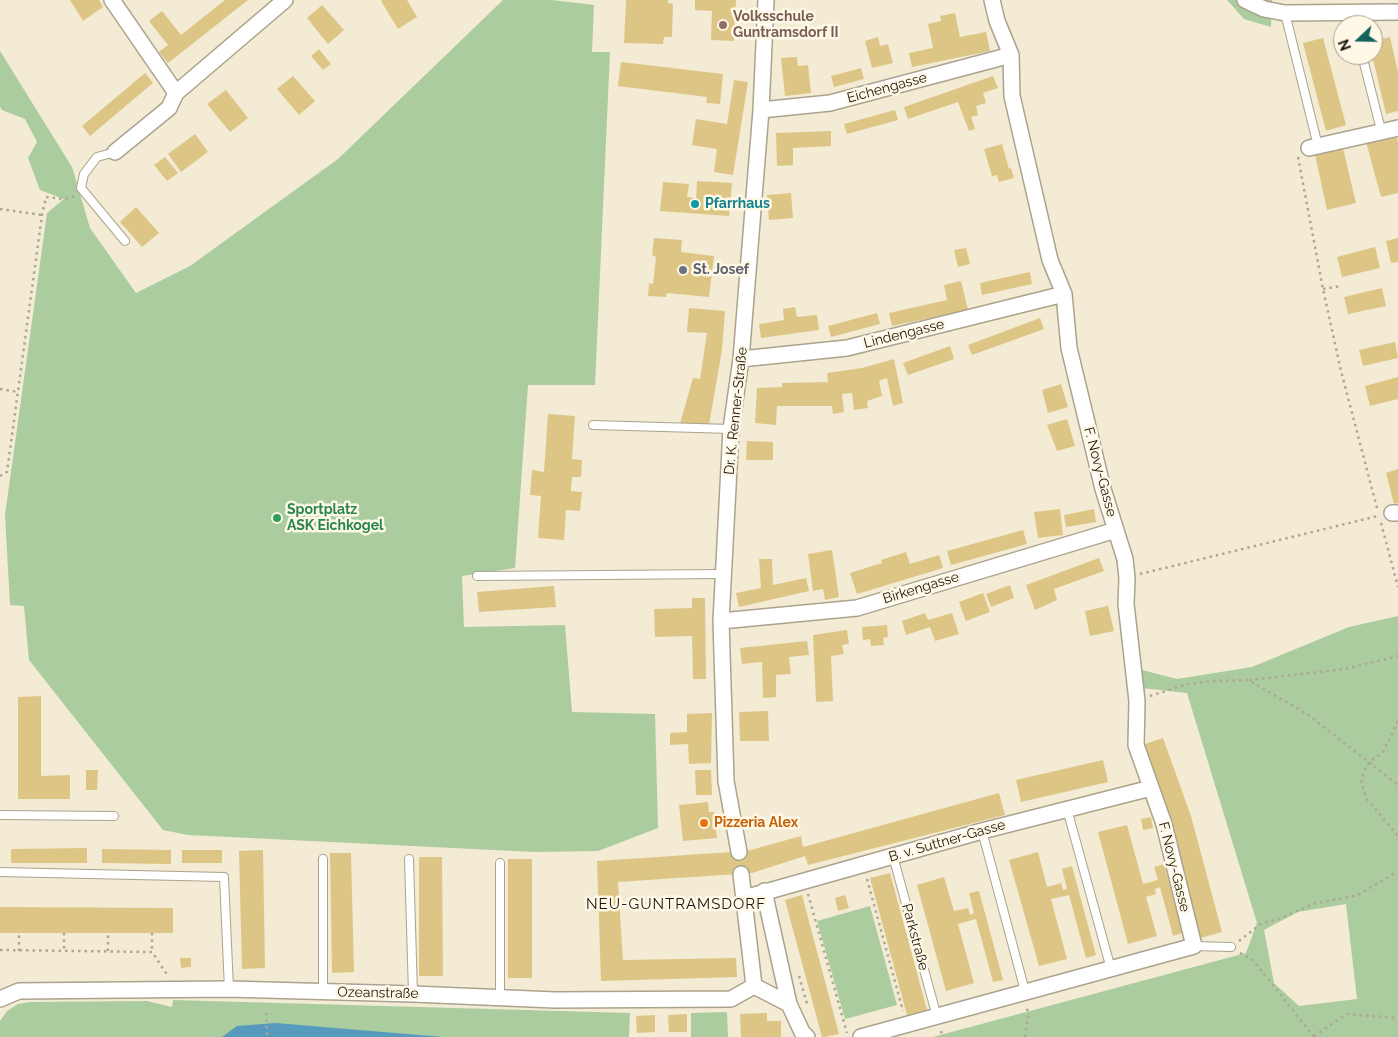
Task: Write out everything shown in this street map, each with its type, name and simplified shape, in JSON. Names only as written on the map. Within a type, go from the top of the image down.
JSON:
[{"type":"street","points":[[112,0],[176,93]]},
{"type":"street","points":[[115,152],[169,108],[176,93],[285,0]]},
{"type":"street","name":"Dr. K. Renner-Straße","points":[[738,852],[726,781],[721,621],[731,429],[741,359],[761,110],[766,0]]},
{"type":"street","name":"F. Novy-Gasse","points":[[992,0],[997,21],[1011,55],[1012,96],[1050,260],[1064,294],[1069,348],[1103,489],[1124,559],[1127,578],[1126,604],[1137,700],[1136,745],[1164,824],[1194,946]]},
{"type":"street","points":[[1245,0],[1264,9],[1333,17]]},
{"type":"street","points":[[1378,15],[1398,12]]},
{"type":"street","name":"Eichengasse","points":[[761,110],[830,103],[1011,55]]},
{"type":"street","points":[[1313,145],[1398,128]]},
{"type":"street","name":"Lindengasse","points":[[741,359],[847,348],[1064,294]]},
{"type":"street","name":"Birkengasse","points":[[721,621],[858,608],[1116,530]]},
{"type":"street","name":"B. v. Suttner-Gasse","points":[[744,898],[982,830],[1151,788]]},
{"type":"street","points":[[741,874],[754,986],[789,1004]]},
{"type":"street","points":[[764,892],[789,1004],[802,1032],[807,1037]]},
{"type":"street","points":[[861,1037],[1194,946]]},
{"type":"street","name":"Ozeanstraße","points":[[0,998],[19,991],[228,989],[555,1000],[731,999],[754,986]]},
{"type":"lane","points":[[1285,13],[1313,145]]},
{"type":"lane","points":[[1365,65],[1380,126]]},
{"type":"lane","points":[[115,152],[97,157],[84,174],[81,188],[125,241]]},
{"type":"lane","points":[[593,425],[731,429]]},
{"type":"lane","points":[[477,576],[724,574]]},
{"type":"lane","points":[[1067,809],[1111,969]]},
{"type":"lane","points":[[0,815],[114,816]]},
{"type":"lane","points":[[982,830],[1025,991]]},
{"type":"lane","name":"Parkstraße","points":[[893,856],[937,1017]]},
{"type":"lane","points":[[323,859],[323,992]]},
{"type":"lane","points":[[409,859],[413,994]]},
{"type":"lane","points":[[500,863],[500,998]]},
{"type":"lane","points":[[0,872],[224,876],[228,989]]},
{"type":"lane","points":[[1194,946],[1231,947]]},
{"type":"path","points":[[1313,145],[1298,146],[1296,149],[1323,290],[1341,371],[1390,514],[1398,587]]},
{"type":"path","points":[[0,476],[7,472],[46,197],[64,199],[74,197],[81,188]]},
{"type":"path","points":[[0,210],[42,215]]},
{"type":"path","points":[[1323,290],[1341,286]]},
{"type":"path","points":[[0,389],[18,392]]},
{"type":"path","points":[[1127,578],[1390,514]]},
{"type":"path","points":[[1161,693],[1196,683],[1211,681],[1248,680],[1346,669],[1398,656]]},
{"type":"path","points":[[1248,680],[1307,714],[1398,785]]},
{"type":"path","points":[[1398,721],[1383,752],[1369,762],[1361,778],[1366,798],[1398,836]]},
{"type":"path","points":[[863,864],[906,1025]]},
{"type":"path","points":[[1398,874],[1395,873],[1358,895],[1313,904],[1276,920],[1262,923],[1231,947],[1253,960],[1314,1037],[1347,1014],[1398,1018]]},
{"type":"path","points":[[805,880],[848,1037]]},
{"type":"path","points":[[18,951],[19,933]]},
{"type":"path","points":[[64,933],[64,951]]},
{"type":"path","points":[[108,933],[108,951]]},
{"type":"path","points":[[152,933],[152,952],[171,980]]},
{"type":"path","points":[[0,950],[152,952]]},
{"type":"path","points":[[1024,1037],[1028,1018],[1025,991]]},
{"type":"path","points":[[266,1013],[267,1037]]},
{"type":"green space","points":[[503,0],[552,0],[594,5],[592,52],[610,52],[595,385],[528,385],[515,568],[462,576],[464,627],[565,625],[572,712],[655,714],[658,828],[598,851],[535,852],[188,835],[163,830],[29,660],[24,606],[10,605],[5,515],[47,213],[64,199],[40,190],[28,158],[37,142],[25,119],[2,110],[0,107],[0,51],[72,167],[90,228],[136,293],[190,266],[338,159]]},
{"type":"green space","points":[[1227,0],[1272,0],[1271,27],[1244,19]]},
{"type":"green space","points":[[1398,616],[1398,1037],[933,1037],[1246,953],[1257,923],[1187,693],[1142,688],[1142,670],[1177,679],[1252,667],[1349,627]],"holes":[[[1346,904],[1357,999],[1299,1006],[1274,983],[1264,930],[1298,912]]]},
{"type":"green space","points":[[870,906],[897,1005],[845,1019],[817,921]]},
{"type":"green space","points":[[173,1000],[630,1013],[629,1037],[0,1037],[0,1021],[7,1011],[18,1004],[30,1002],[147,1001],[172,1007]]},
{"type":"green space","points":[[727,1012],[728,1037],[691,1037],[691,1013]]},
{"type":"water","points":[[276,1023],[443,1037],[222,1037],[237,1026]]},
{"type":"building","points":[[70,0],[99,0],[103,7],[83,21]]},
{"type":"building","points":[[225,0],[248,0],[168,63],[159,52],[168,45],[149,21],[162,11],[181,35]]},
{"type":"building","points":[[407,0],[417,17],[398,29],[381,1]]},
{"type":"building","points":[[626,0],[668,0],[668,3],[673,4],[672,37],[664,37],[663,44],[624,43]]},
{"type":"building","name":"Volksschule Guntramsdorf II","points":[[695,0],[736,0],[734,41],[711,40],[712,11],[695,10]]},
{"type":"building","points":[[322,5],[344,30],[328,44],[307,18]]},
{"type":"building","points":[[955,13],[960,37],[986,32],[990,51],[912,67],[909,53],[933,48],[928,24],[941,21],[940,16]]},
{"type":"building","points":[[878,37],[880,46],[888,44],[893,63],[872,68],[865,41]]},
{"type":"building","points":[[1390,37],[1398,72],[1398,111],[1386,114],[1374,65],[1383,65],[1383,39]]},
{"type":"building","points":[[1323,38],[1346,125],[1326,131],[1303,43]]},
{"type":"building","points":[[319,49],[331,64],[323,70],[311,56]]},
{"type":"building","points":[[797,57],[798,66],[808,65],[811,93],[785,96],[781,58]]},
{"type":"building","points":[[621,62],[723,74],[720,104],[706,103],[707,97],[618,86]]},
{"type":"building","points":[[861,68],[864,79],[834,87],[831,76]]},
{"type":"building","points":[[145,73],[153,83],[90,136],[82,126]]},
{"type":"building","points":[[293,76],[315,101],[299,115],[277,89]]},
{"type":"building","points":[[993,76],[998,88],[983,93],[986,103],[976,106],[978,115],[971,117],[975,129],[969,131],[958,102],[908,119],[904,107]]},
{"type":"building","points":[[734,80],[748,82],[733,175],[714,172],[717,149],[692,145],[696,119],[727,124]]},
{"type":"building","points":[[226,90],[248,118],[230,132],[207,104]]},
{"type":"building","points":[[895,110],[898,120],[847,134],[844,124]]},
{"type":"building","points":[[831,131],[831,146],[793,148],[793,165],[777,166],[776,133]]},
{"type":"building","points":[[195,134],[208,152],[181,172],[168,154]]},
{"type":"building","points":[[1396,134],[1398,142],[1398,193],[1381,197],[1366,142]]},
{"type":"building","points":[[1002,144],[1009,169],[1011,168],[1014,178],[999,182],[997,175],[992,176],[984,149]]},
{"type":"building","points":[[1342,144],[1356,203],[1327,210],[1314,150]]},
{"type":"building","points":[[165,157],[178,173],[167,181],[154,165]]},
{"type":"building","name":"Pfarrhaus","points":[[697,181],[732,183],[729,216],[660,211],[663,182],[689,184],[687,197],[696,198]]},
{"type":"building","points":[[791,193],[793,218],[769,220],[767,195]]},
{"type":"building","points":[[136,207],[159,233],[142,247],[120,222]]},
{"type":"building","name":"St. Josef","points":[[654,238],[682,240],[681,252],[714,256],[709,297],[667,293],[666,297],[648,296],[649,283],[653,284],[656,257],[652,255]]},
{"type":"building","points":[[1398,238],[1398,262],[1391,263],[1386,241]]},
{"type":"building","points":[[1375,247],[1380,268],[1342,277],[1337,257]]},
{"type":"building","points":[[966,248],[970,264],[958,267],[954,250]]},
{"type":"building","points":[[1030,272],[1032,284],[982,295],[980,283]]},
{"type":"building","points":[[961,281],[968,310],[892,326],[889,313],[947,300],[944,285]]},
{"type":"building","points":[[1382,288],[1386,306],[1348,314],[1344,297]]},
{"type":"building","points":[[795,307],[797,317],[817,315],[819,330],[761,338],[759,324],[784,320],[783,309]]},
{"type":"building","points":[[689,308],[725,311],[722,350],[709,425],[680,424],[693,378],[700,379],[707,333],[687,332]]},
{"type":"building","points":[[877,313],[880,324],[831,337],[828,326]]},
{"type":"building","points":[[1040,318],[1044,329],[972,355],[968,345]]},
{"type":"building","points":[[1395,342],[1398,358],[1363,366],[1359,350]]},
{"type":"building","points":[[950,346],[954,359],[908,375],[903,363]]},
{"type":"building","points":[[894,359],[903,403],[893,406],[887,378],[879,381],[882,396],[867,401],[868,408],[854,410],[852,393],[842,394],[844,412],[833,414],[832,406],[777,406],[776,425],[755,423],[757,388],[782,387],[782,383],[828,382],[827,373],[862,368]]},
{"type":"building","points":[[1398,377],[1398,399],[1370,406],[1365,386]]},
{"type":"building","points":[[1061,384],[1068,407],[1048,413],[1042,390]]},
{"type":"building","points":[[548,414],[575,416],[572,459],[582,460],[581,477],[572,477],[571,491],[582,492],[580,511],[566,510],[564,540],[538,538],[541,496],[530,495],[532,470],[544,472]]},
{"type":"building","points":[[1067,419],[1075,446],[1057,451],[1047,425]]},
{"type":"building","points":[[747,441],[773,442],[773,460],[746,460]]},
{"type":"building","points":[[1398,469],[1398,503],[1394,504],[1386,473]]},
{"type":"building","points":[[1060,509],[1063,535],[1038,538],[1034,512]]},
{"type":"building","points":[[1094,509],[1096,522],[1066,527],[1064,515]]},
{"type":"building","points":[[1023,530],[1027,544],[951,565],[947,551]]},
{"type":"building","points":[[832,550],[839,597],[825,600],[823,589],[813,591],[808,554]]},
{"type":"building","points":[[906,552],[910,564],[939,555],[943,568],[857,594],[850,573],[882,563],[881,560]]},
{"type":"building","points":[[1099,558],[1104,571],[1054,589],[1057,600],[1035,610],[1026,585]]},
{"type":"building","points":[[759,559],[772,559],[773,585],[806,578],[809,591],[739,607],[736,593],[761,588]]},
{"type":"building","points":[[1010,585],[1014,598],[991,607],[986,594]]},
{"type":"building","points":[[554,586],[556,607],[479,612],[477,592]]},
{"type":"building","points":[[983,593],[990,612],[966,621],[959,602]]},
{"type":"building","points":[[692,598],[705,598],[706,679],[693,679],[692,636],[655,637],[654,609],[692,608]]},
{"type":"building","points":[[1108,606],[1114,631],[1090,636],[1085,611]]},
{"type":"building","points":[[925,613],[928,620],[952,613],[959,634],[935,641],[930,627],[906,635],[902,621]]},
{"type":"building","points":[[887,625],[888,637],[883,638],[884,645],[871,646],[870,639],[863,640],[862,627]]},
{"type":"building","points":[[847,630],[849,644],[842,645],[844,654],[831,656],[833,701],[816,702],[813,635]]},
{"type":"building","points":[[807,641],[809,655],[789,657],[791,674],[776,675],[776,697],[763,698],[762,662],[742,664],[740,648]]},
{"type":"building","points":[[41,696],[41,776],[70,775],[70,799],[18,799],[18,697]]},
{"type":"building","points":[[768,711],[769,741],[740,741],[739,712]]},
{"type":"building","points":[[712,713],[711,763],[689,764],[688,744],[670,745],[670,733],[687,732],[687,714]]},
{"type":"building","points":[[1163,738],[1191,816],[1222,932],[1200,938],[1142,745]]},
{"type":"building","points":[[1103,760],[1108,782],[1021,802],[1016,780]]},
{"type":"building","points":[[86,770],[98,770],[97,790],[86,790]]},
{"type":"building","points":[[695,770],[711,770],[712,795],[696,795]]},
{"type":"building","points":[[999,793],[1005,815],[808,865],[805,856],[752,873],[618,882],[623,960],[736,958],[737,977],[601,981],[597,861],[747,851],[801,836],[803,847]]},
{"type":"building","points":[[708,802],[709,812],[714,812],[717,838],[683,841],[679,805]]},
{"type":"building","points":[[1151,817],[1153,828],[1143,830],[1141,819]]},
{"type":"building","points":[[1127,825],[1143,884],[1158,880],[1154,867],[1164,864],[1183,933],[1173,936],[1160,887],[1155,889],[1156,894],[1146,897],[1157,936],[1128,944],[1098,832]]},
{"type":"building","points":[[87,848],[87,863],[11,863],[11,849]]},
{"type":"building","points":[[102,849],[171,850],[171,864],[102,863]]},
{"type":"building","points":[[182,850],[222,850],[222,863],[182,863]]},
{"type":"building","points":[[263,850],[265,968],[242,969],[239,851]]},
{"type":"building","points":[[1038,852],[1047,887],[1061,883],[1063,890],[1067,889],[1062,869],[1072,866],[1096,955],[1086,958],[1069,895],[1051,899],[1067,959],[1039,966],[1009,860]]},
{"type":"building","points":[[330,853],[351,853],[354,972],[332,973]]},
{"type":"building","points":[[419,857],[442,857],[443,976],[419,976]]},
{"type":"building","points":[[508,859],[532,859],[532,978],[508,978]]},
{"type":"building","points":[[890,873],[927,1010],[907,1015],[870,878]]},
{"type":"building","points":[[944,877],[954,911],[968,908],[970,915],[974,913],[969,893],[979,891],[1003,980],[993,982],[976,919],[958,924],[974,983],[946,991],[917,885]]},
{"type":"building","points":[[802,895],[839,1034],[825,1037],[822,1037],[785,900]]},
{"type":"building","points":[[845,895],[849,908],[838,911],[835,898]]},
{"type":"building","points":[[0,907],[173,908],[173,933],[0,933]]},
{"type":"building","points":[[180,958],[191,958],[191,967],[181,968]]},
{"type":"building","points":[[767,1013],[767,1021],[781,1021],[781,1037],[741,1037],[740,1014]]},
{"type":"building","points":[[687,1014],[687,1032],[669,1032],[668,1015]]},
{"type":"building","points":[[655,1015],[655,1032],[637,1033],[636,1016]]},
{"type":"place","name":"Volksschule Guntramsdorf II","points":[[723,25]]},
{"type":"place","name":"Pfarrhaus","points":[[695,204]]},
{"type":"place","name":"St. Josef","points":[[683,270]]},
{"type":"place","name":"Sportplatz ASK Eichkogel","points":[[277,518]]},
{"type":"place","name":"Pizzeria Alex","points":[[704,823]]},
{"type":"district","name":"NEU-GUNTRAMSDORF","points":[[676,904]]}]
